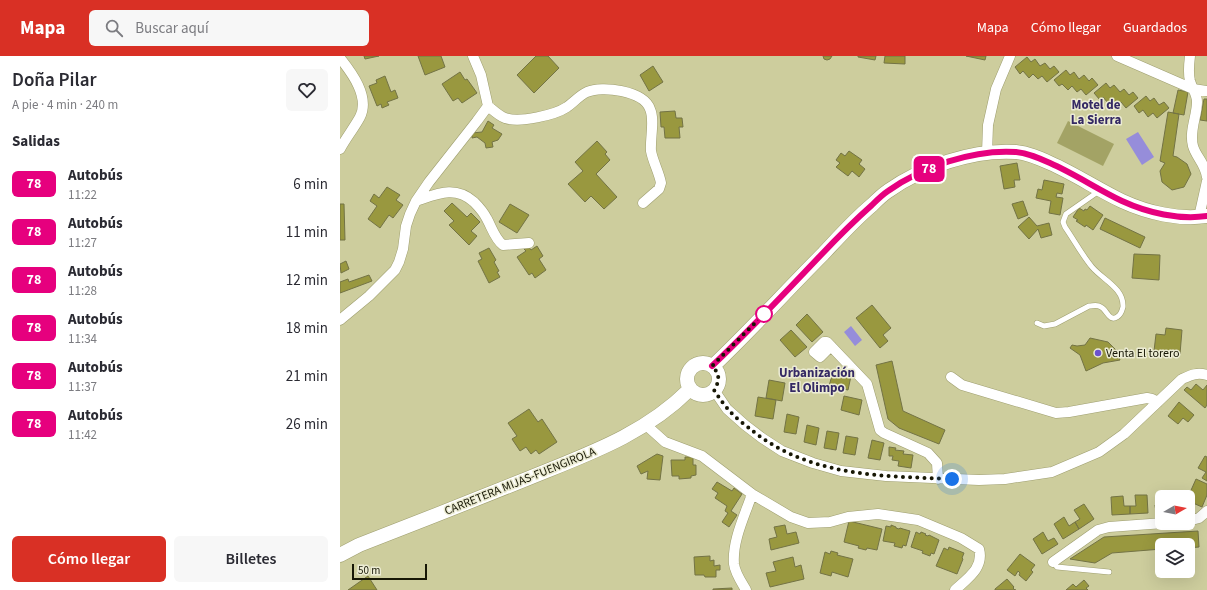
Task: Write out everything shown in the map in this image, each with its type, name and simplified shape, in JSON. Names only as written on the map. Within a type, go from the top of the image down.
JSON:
[{"type":"main road","points":[[712,366],[783,295],[854,220],[887,192],[910,177],[934,166],[987,153],[1016,152],[1035,156],[1123,201],[1149,211],[1185,217],[1203,216]]},
{"type":"main road","points":[[702,362],[712,366],[718,375],[719,380],[717,386],[714,390],[705,395],[694,393],[687,385],[686,380],[689,370],[693,366],[702,362]]},
{"type":"main road","name":"CARRETERA MIJAS-FUENGIROLA","points":[[340,555],[359,545],[623,438],[646,425],[676,403],[690,389]]},
{"type":"street","points":[[473,56],[481,75],[488,106],[506,118],[526,118],[555,112],[567,107],[587,92],[595,90],[608,89],[632,94],[640,97],[646,102],[650,108],[652,117],[650,143],[652,154],[662,183],[659,189],[643,203]]},
{"type":"street","points":[[987,153],[988,125],[996,89],[1010,56]]},
{"type":"street","points":[[1117,56],[1193,89],[1207,91]]},
{"type":"street","points":[[1190,56],[1189,74],[1197,102],[1192,144],[1206,170],[1207,177]]},
{"type":"street","points":[[340,58],[355,79],[363,104],[360,116],[340,149]]},
{"type":"street","points":[[340,320],[369,296],[395,270],[403,249],[406,226],[416,200],[488,106]]},
{"type":"street","points":[[1203,216],[1207,180]]},
{"type":"street","points":[[416,200],[442,193],[453,192],[462,194],[478,206],[486,216],[498,241],[503,245],[529,243]]},
{"type":"street","points":[[832,346],[866,384],[880,430],[928,453],[937,462],[938,479]]},
{"type":"street","points":[[714,390],[727,408],[762,438],[782,451],[813,463],[840,471],[886,476],[978,480],[1005,479],[1052,472],[1099,452],[1124,434],[1182,379],[1193,374],[1205,372]]},
{"type":"street","points":[[951,377],[962,386],[1056,413],[1147,398],[1158,402]]},
{"type":"street","points":[[646,425],[665,442],[702,456],[752,494],[791,517],[808,523],[830,522],[848,516],[878,514],[918,520],[961,538],[979,549],[981,556],[978,568],[955,590]]},
{"type":"street","points":[[746,590],[740,581],[734,566],[734,545],[752,494]]},
{"type":"street","points":[[1195,519],[1199,518],[1207,511]]},
{"type":"street","points":[[1052,562],[1098,530],[1109,527],[1155,524]]},
{"type":"lane","points":[[1037,323],[1044,326],[1055,324],[1089,306],[1095,305],[1101,307],[1109,316],[1114,318],[1119,317],[1122,312],[1123,305],[1121,296],[1117,290],[1092,268],[1064,227],[1063,222],[1066,214],[1101,190]]},
{"type":"lane","points":[[1052,562],[1057,567],[1109,572]]},
{"type":"shaded area","points":[[1068,121],[1114,144],[1103,166],[1057,143]]},
{"type":"shaded area","points":[[1138,132],[1154,157],[1142,165],[1126,139]]},
{"type":"shaded area","points":[[851,326],[862,340],[855,346],[844,332]]},
{"type":"building","points":[[364,56],[379,56],[365,59]]},
{"type":"building","points":[[418,56],[441,56],[445,67],[425,75]]},
{"type":"building","points":[[536,56],[548,56],[559,68],[534,93],[517,75]]},
{"type":"building","points":[[823,56],[832,56],[827,60],[824,59]]},
{"type":"building","points":[[858,56],[876,56],[875,60]]},
{"type":"building","points":[[885,56],[905,56],[905,64],[884,63]]},
{"type":"building","points":[[966,56],[986,56],[985,60]]},
{"type":"building","points":[[1027,57],[1031,62],[1035,59],[1040,66],[1045,63],[1050,69],[1054,66],[1059,72],[1047,82],[1042,76],[1038,79],[1033,74],[1029,78],[1023,71],[1020,74],[1015,67]]},
{"type":"building","points":[[653,66],[663,82],[649,91],[640,75]]},
{"type":"building","points":[[1066,70],[1070,75],[1074,72],[1079,79],[1084,75],[1089,81],[1092,78],[1098,85],[1086,95],[1081,89],[1077,92],[1072,86],[1068,90],[1062,84],[1059,86],[1054,80]]},
{"type":"building","points":[[460,72],[477,93],[462,103],[458,98],[453,101],[442,84]]},
{"type":"building","points":[[385,76],[391,92],[395,90],[398,98],[387,102],[389,105],[382,108],[381,104],[377,106],[369,86],[377,83],[376,80]]},
{"type":"building","points":[[1106,83],[1110,88],[1114,85],[1120,92],[1124,89],[1129,95],[1133,92],[1138,98],[1126,108],[1121,102],[1117,105],[1113,100],[1108,103],[1103,97],[1100,100],[1094,93]]},
{"type":"building","points":[[1178,90],[1188,92],[1184,115],[1173,113]]},
{"type":"building","points":[[1146,96],[1150,101],[1154,98],[1159,105],[1164,102],[1169,108],[1157,118],[1153,113],[1148,117],[1143,110],[1139,113],[1134,106]]},
{"type":"building","points":[[1204,99],[1207,99],[1207,121],[1200,120]]},
{"type":"building","points":[[675,111],[676,118],[682,118],[683,127],[679,127],[680,138],[665,138],[664,127],[661,127],[660,112]]},
{"type":"building","points":[[1168,112],[1179,114],[1173,156],[1187,164],[1191,174],[1184,187],[1172,190],[1162,182],[1160,171],[1165,163],[1160,161]]},
{"type":"building","points":[[488,121],[494,125],[492,128],[502,134],[498,140],[492,142],[493,147],[486,148],[485,143],[477,137],[472,138],[472,133],[482,132]]},
{"type":"building","points":[[597,141],[607,152],[605,154],[610,160],[596,174],[617,197],[604,209],[591,196],[585,202],[568,184],[583,171],[575,162]]},
{"type":"building","points":[[849,151],[862,160],[859,164],[865,169],[859,177],[852,171],[848,176],[836,167],[840,163],[836,160],[841,153],[845,156]]},
{"type":"building","points":[[1017,163],[1020,180],[1014,180],[1015,187],[1004,189],[1000,166]]},
{"type":"building","points":[[1044,180],[1064,184],[1062,194],[1057,193],[1056,197],[1063,198],[1060,215],[1049,213],[1051,201],[1036,198],[1038,189],[1042,190]]},
{"type":"building","points":[[387,187],[400,195],[396,200],[403,205],[393,218],[389,215],[380,228],[368,219],[377,206],[370,201],[374,194],[379,198]]},
{"type":"building","points":[[1023,201],[1028,215],[1018,219],[1012,204]]},
{"type":"building","points":[[452,203],[467,217],[471,213],[480,222],[471,231],[477,236],[469,245],[449,225],[454,221],[444,211]]},
{"type":"building","points":[[340,204],[344,204],[345,240],[340,240]]},
{"type":"building","points":[[510,204],[529,215],[517,233],[499,222]]},
{"type":"building","points":[[1090,206],[1103,215],[1093,230],[1086,225],[1085,227],[1073,217],[1079,208],[1084,211]]},
{"type":"building","points":[[1029,217],[1037,226],[1049,223],[1052,235],[1041,238],[1038,229],[1029,239],[1018,227]]},
{"type":"building","points":[[1105,218],[1145,237],[1140,248],[1100,229]]},
{"type":"building","points":[[528,246],[531,250],[537,246],[543,256],[539,259],[546,270],[535,278],[532,273],[529,275],[517,257],[526,251],[524,249]]},
{"type":"building","points":[[489,248],[496,260],[494,262],[499,271],[497,272],[500,277],[489,283],[478,261],[482,259],[479,253]]},
{"type":"building","points":[[1134,254],[1160,255],[1159,280],[1132,278]]},
{"type":"building","points":[[346,261],[349,269],[341,273],[340,264]]},
{"type":"building","points":[[369,275],[372,281],[340,293],[340,282],[348,279],[349,282]]},
{"type":"building","points":[[872,305],[891,328],[883,335],[888,341],[880,348],[856,318]]},
{"type":"building","points":[[807,314],[823,332],[812,342],[796,325]]},
{"type":"building","points":[[1166,328],[1182,330],[1180,354],[1154,351],[1156,334],[1165,335]]},
{"type":"building","points":[[791,330],[807,347],[795,357],[780,340]]},
{"type":"building","name":"Venta El torero","points":[[1090,338],[1108,342],[1117,351],[1120,360],[1103,363],[1086,371],[1080,355],[1070,348],[1072,345],[1085,345]]},
{"type":"building","points":[[892,361],[903,411],[945,430],[939,444],[899,428],[888,419],[876,365]]},
{"type":"building","points":[[833,372],[851,376],[848,390],[829,386]]},
{"type":"building","points":[[769,380],[785,383],[782,401],[766,398]]},
{"type":"building","points":[[1196,384],[1203,390],[1207,385],[1207,405],[1205,408],[1184,390],[1187,387],[1191,390]]},
{"type":"building","points":[[844,396],[862,400],[859,415],[841,410]]},
{"type":"building","points":[[758,397],[776,400],[773,419],[755,416]]},
{"type":"building","points":[[1179,402],[1194,415],[1188,422],[1183,418],[1178,424],[1168,416]]},
{"type":"building","points":[[529,409],[538,422],[542,419],[557,442],[539,454],[536,450],[531,454],[526,447],[520,451],[512,439],[517,436],[508,423]]},
{"type":"building","points":[[787,414],[799,417],[796,434],[784,432]]},
{"type":"building","points":[[807,425],[819,428],[816,445],[804,442]]},
{"type":"building","points":[[827,431],[839,433],[836,450],[824,448]]},
{"type":"building","points":[[846,436],[858,438],[855,455],[843,453]]},
{"type":"building","points":[[872,440],[884,443],[880,460],[868,458]]},
{"type":"building","points":[[889,447],[896,448],[895,450],[904,451],[903,454],[913,455],[911,468],[898,466],[899,461],[892,460],[893,456],[889,456]]},
{"type":"building","points":[[657,454],[663,456],[660,480],[647,479],[648,471],[641,474],[637,466]]},
{"type":"building","points":[[1205,456],[1207,457],[1207,481],[1202,478],[1206,472],[1198,468]]},
{"type":"building","points":[[685,457],[693,457],[693,465],[696,465],[696,475],[691,476],[691,478],[679,479],[679,476],[672,476],[671,460],[685,460]]},
{"type":"building","points":[[1196,479],[1207,484],[1207,495],[1202,507],[1195,504],[1195,490],[1191,490]]},
{"type":"building","points":[[717,482],[732,491],[734,488],[742,494],[731,511],[737,515],[729,527],[722,522],[728,513],[725,511],[727,506],[715,498],[718,493],[712,489]]},
{"type":"building","points":[[1135,495],[1147,495],[1148,513],[1130,514],[1130,506],[1136,506]]},
{"type":"building","points":[[1123,496],[1124,506],[1130,506],[1130,514],[1112,515],[1111,497]]},
{"type":"building","points":[[1084,504],[1094,519],[1079,529],[1075,522],[1080,519],[1074,510]]},
{"type":"building","points":[[1064,517],[1069,526],[1075,522],[1079,529],[1063,539],[1054,524]]},
{"type":"building","points":[[849,521],[882,529],[877,550],[867,548],[866,550],[858,548],[859,546],[844,542]]},
{"type":"building","points":[[785,525],[787,534],[796,532],[799,543],[771,550],[769,539],[777,537],[774,527]]},
{"type":"building","points":[[891,525],[899,529],[910,531],[906,546],[903,545],[902,548],[894,546],[895,543],[883,541],[886,526],[891,527]]},
{"type":"building","points":[[1198,531],[1199,547],[1195,547],[1195,538],[1155,538],[1155,550],[1112,553],[1095,563],[1070,559],[1104,537]]},
{"type":"building","points":[[916,532],[920,534],[921,532],[939,540],[934,554],[931,553],[930,556],[922,553],[923,551],[911,547]]},
{"type":"building","points":[[1043,532],[1048,541],[1054,538],[1058,544],[1042,554],[1033,539]]},
{"type":"building","points":[[949,547],[964,553],[957,574],[936,566],[944,548],[948,550]]},
{"type":"building","points":[[831,551],[838,553],[837,555],[853,559],[848,577],[832,572],[831,576],[820,573],[825,552],[830,554]]},
{"type":"building","points":[[1020,554],[1035,565],[1031,570],[1033,572],[1026,581],[1019,575],[1020,573],[1018,571],[1015,576],[1007,570]]},
{"type":"building","points":[[710,556],[710,561],[714,560],[714,566],[720,565],[720,570],[716,570],[716,577],[695,575],[694,557]]},
{"type":"building","points":[[793,557],[795,567],[801,565],[804,579],[770,587],[766,573],[776,571],[773,562]]},
{"type":"building","points":[[368,576],[377,590],[348,590]]},
{"type":"building","points":[[1007,579],[1015,590],[995,590],[995,589]]},
{"type":"building","points":[[1084,580],[1089,586],[1086,588],[1088,590],[1066,590],[1073,584],[1076,587]]},
{"type":"building","points":[[732,588],[732,590],[713,590],[713,589]]},
{"type":"bus line","name":"78","points":[[712,366],[783,295],[854,220],[887,192],[910,177],[934,166],[987,153],[1016,152],[1035,156],[1123,201],[1149,211],[1185,217],[1207,216]]},
{"type":"place","name":"Venta El torero","points":[[1098,353]]},
{"type":"district","name":"Motel de La Sierra","points":[[1096,112]]},
{"type":"district","name":"Urbanización El Olimpo","points":[[817,380]]},
{"type":"route","points":[[764,314],[712,366],[716,370],[719,380],[714,390],[727,408],[745,425],[782,451],[813,463],[840,471],[886,476],[952,479]]}]
